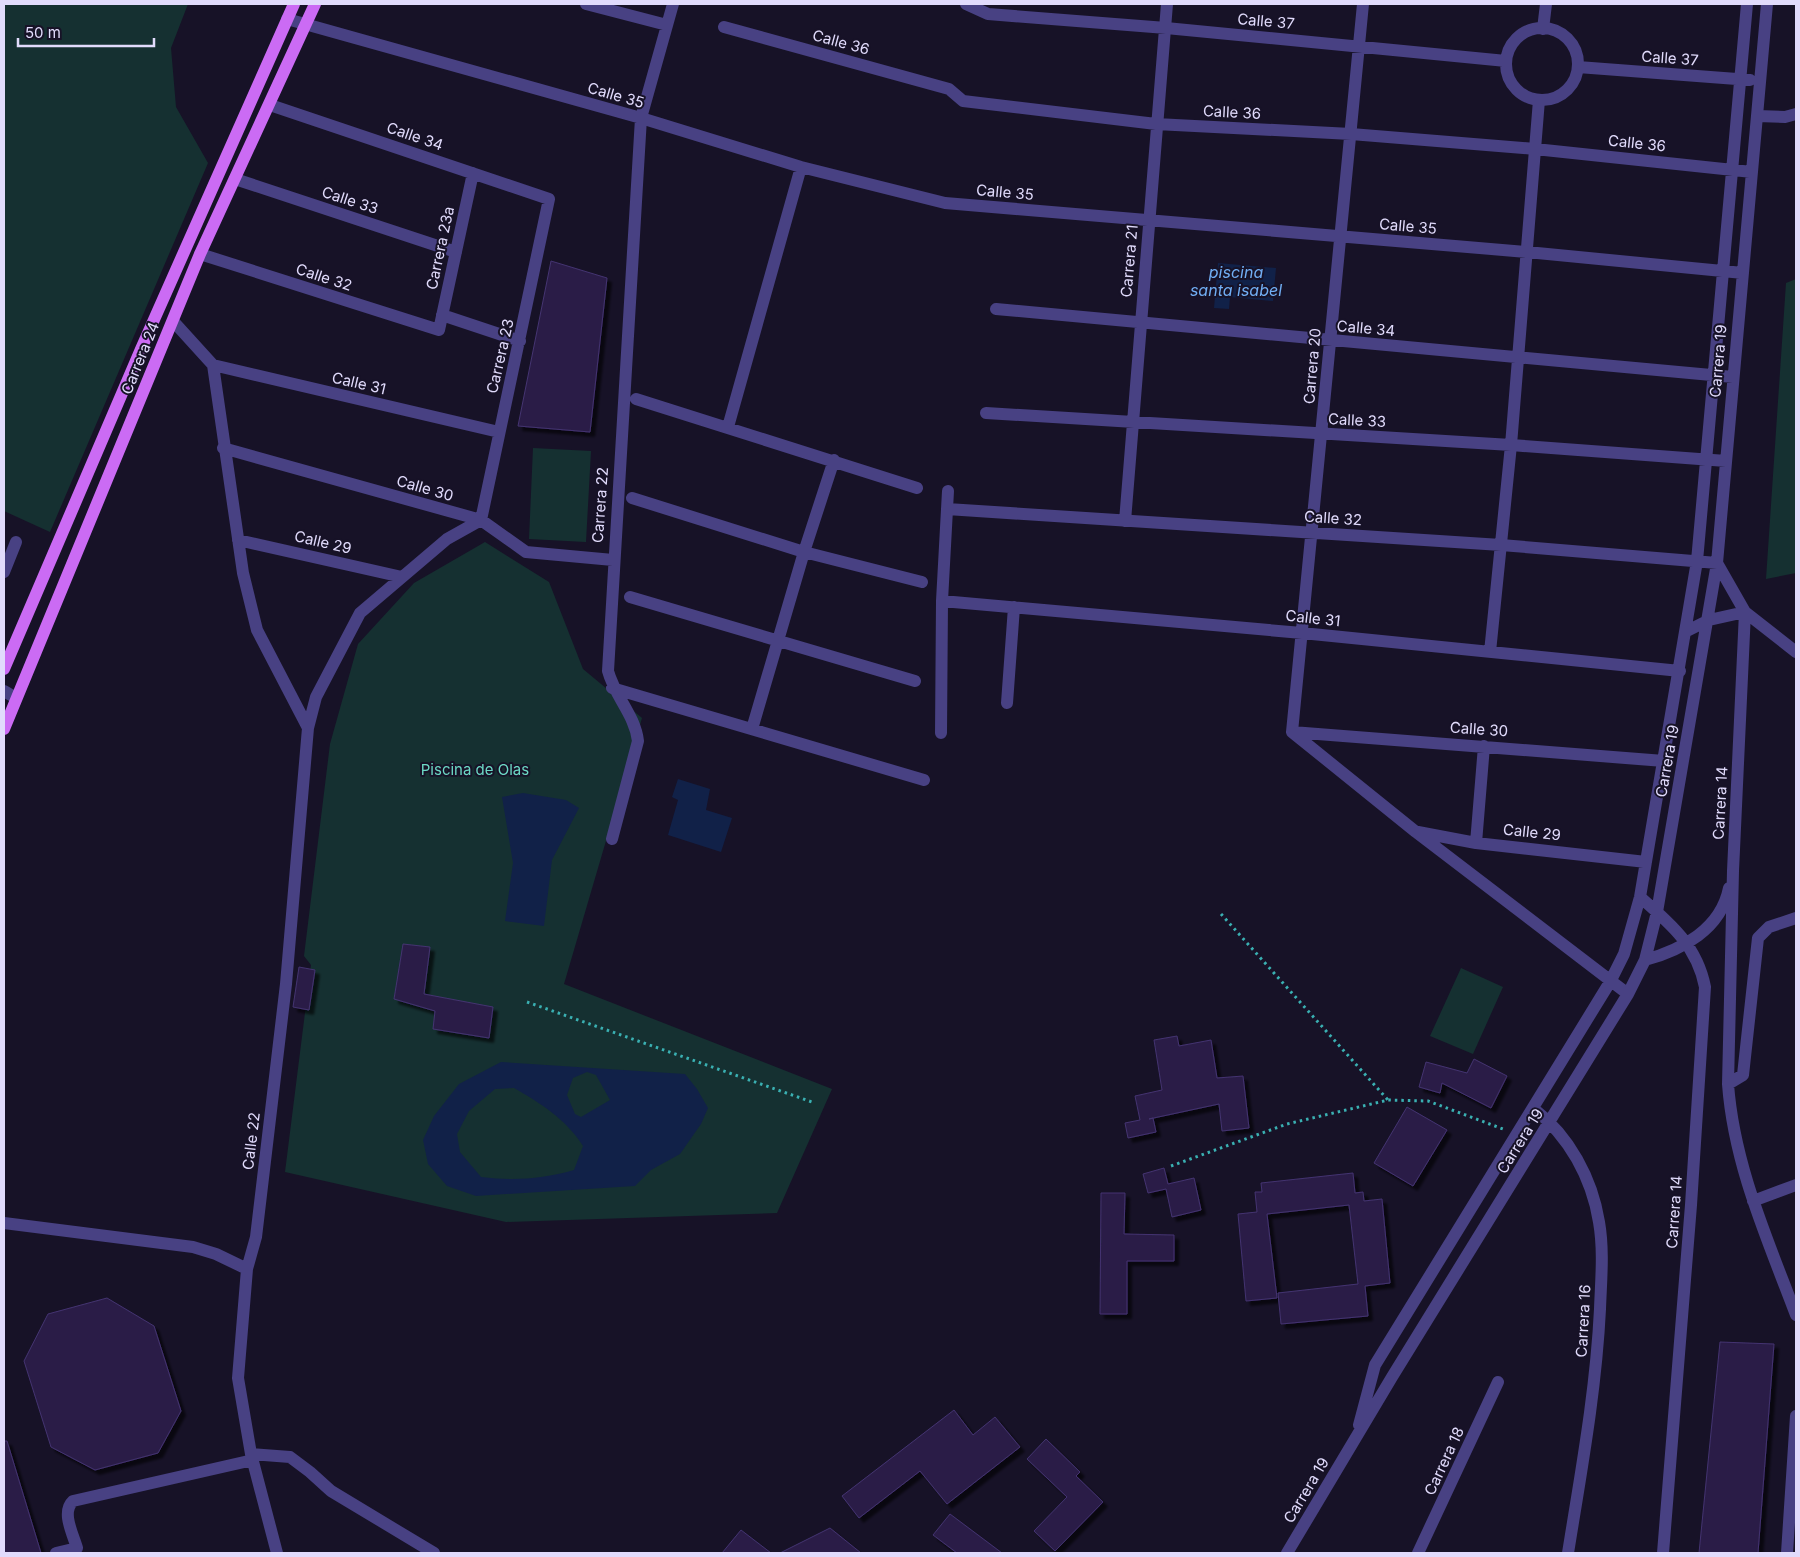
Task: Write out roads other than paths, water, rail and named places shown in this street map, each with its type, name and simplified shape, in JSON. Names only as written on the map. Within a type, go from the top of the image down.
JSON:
[{"type":"main road","name":"Carrera 24","points":[[4,669],[137,358],[294,4]]},
{"type":"main road","name":"Carrera 24","points":[[4,729],[200,254],[315,4]]},
{"type":"street","points":[[586,4],[667,26]]},
{"type":"street","name":"Carrera 22","points":[[612,688],[608,671],[613,560],[641,118],[673,4]]},
{"type":"street","name":"Calle 37","points":[[966,4],[988,14],[1166,28],[1506,61]]},
{"type":"street","name":"Carrera 21","points":[[1125,521],[1167,4]]},
{"type":"street","name":"Carrera 20","points":[[1292,732],[1363,4]]},
{"type":"street","points":[[1543,29],[1546,4]]},
{"type":"street","name":"Carrera 19","points":[[1353,1444],[1376,1365],[1517,1138],[1610,982],[1627,944],[1640,897],[1680,671],[1697,561],[1748,4]]},
{"type":"street","name":"Carrera 19","points":[[1287,1553],[1392,1377],[1551,1122],[1628,994],[1645,960],[1657,912],[1709,620],[1717,563],[1767,4]]},
{"type":"street","name":"Calle 35","points":[[287,19],[641,118],[802,167],[945,204],[1527,252],[1742,273]]},
{"type":"street","name":"Calle 36","points":[[724,27],[949,88],[963,101],[1156,124],[1351,134],[1535,149],[1752,172]]},
{"type":"street","points":[[1543,29],[1555,31],[1565,37],[1572,45],[1577,56],[1578,67],[1569,88],[1561,95],[1539,100],[1528,98],[1511,83],[1506,61],[1514,41],[1533,30],[1543,29]]},
{"type":"street","name":"Calle 37","points":[[1578,67],[1760,81]]},
{"type":"street","points":[[1490,652],[1512,445],[1539,100]]},
{"type":"street","name":"Calle 34","points":[[270,105],[549,199]]},
{"type":"street","points":[[1757,116],[1785,117],[1796,114]]},
{"type":"street","points":[[728,427],[802,167]]},
{"type":"street","name":"Carrera 23a","points":[[439,330],[473,173]]},
{"type":"street","name":"Calle 33","points":[[235,179],[456,252]]},
{"type":"street","name":"Carrera 23","points":[[481,520],[549,199]]},
{"type":"street","name":"Calle 32","points":[[200,254],[439,330]]},
{"type":"street","name":"Calle 34","points":[[996,309],[1733,377]]},
{"type":"street","points":[[442,315],[520,341]]},
{"type":"street","points":[[173,320],[213,365],[223,448],[243,573],[258,630],[308,728]]},
{"type":"street","name":"Calle 31","points":[[213,365],[499,432]]},
{"type":"street","points":[[636,399],[834,460],[917,488]]},
{"type":"street","name":"Calle 33","points":[[986,413],[1322,435],[1512,445],[1726,461]]},
{"type":"street","name":"Calle 30","points":[[223,448],[481,520],[526,552],[613,560]]},
{"type":"street","points":[[752,729],[804,552],[834,460]]},
{"type":"street","points":[[941,733],[942,601],[948,491]]},
{"type":"street","points":[[632,498],[804,552],[922,582]]},
{"type":"street","name":"Calle 32","points":[[947,509],[1501,545],[1717,563]]},
{"type":"street","name":"Calle 22","points":[[277,1553],[252,1457],[238,1378],[248,1270],[256,1237],[286,984],[308,728],[316,697],[360,613],[447,539],[481,520]]},
{"type":"street","name":"Calle 29","points":[[238,540],[402,577]]},
{"type":"street","points":[[4,572],[16,542]]},
{"type":"street","points":[[1717,563],[1745,612],[1796,652]]},
{"type":"street","points":[[630,597],[915,681]]},
{"type":"street","name":"Calle 31","points":[[942,601],[1302,633],[1680,671]]},
{"type":"street","points":[[1007,703],[1014,607]]},
{"type":"street","points":[[1686,631],[1709,620],[1745,612]]},
{"type":"street","name":"Carrera 14","points":[[1745,612],[1733,872],[1728,1084],[1730,1117],[1737,1152],[1753,1201],[1796,1316]]},
{"type":"street","points":[[612,688],[924,780]]},
{"type":"street","points":[[612,688],[631,717],[638,741],[612,840]]},
{"type":"street","points":[[4,691],[16,698]]},
{"type":"street","points":[[1292,732],[1416,832],[1628,994]]},
{"type":"street","name":"Calle 30","points":[[1292,732],[1664,761]]},
{"type":"street","points":[[1476,842],[1484,746]]},
{"type":"street","name":"Calle 29","points":[[1416,832],[1476,842],[1646,862]]},
{"type":"street","points":[[1645,960],[1687,944],[1706,930],[1719,912],[1728,893],[1733,872]]},
{"type":"street","name":"Carrera 14","points":[[1640,897],[1657,912],[1697,957],[1705,987],[1691,1205],[1663,1553]]},
{"type":"street","points":[[1728,1084],[1743,1074],[1758,938],[1770,927],[1796,918]]},
{"type":"street","name":"Carrera 16","points":[[1534,1109],[1551,1122],[1577,1158],[1591,1191],[1599,1222],[1602,1260],[1597,1367],[1568,1553]]},
{"type":"street","points":[[1753,1201],[1796,1185]]},
{"type":"street","points":[[4,1223],[193,1247],[216,1254],[248,1270]]},
{"type":"street","name":"Carrera 18","points":[[1418,1553],[1498,1382]]},
{"type":"street","points":[[1787,1553],[1796,1416]]},
{"type":"street","points":[[56,1553],[77,1548],[67,1514],[69,1504],[73,1501],[252,1457],[290,1457],[331,1491],[434,1553]]},
{"type":"water","name":"piscina santa isabel","points":[[1218,263],[1276,268],[1273,301],[1230,297],[1229,309],[1214,308]]},
{"type":"water","points":[[678,779],[710,789],[706,810],[732,818],[721,852],[668,835],[678,800],[672,797]]},
{"type":"water","points":[[523,793],[566,800],[579,808],[552,860],[544,926],[505,921],[513,863],[502,797]]},
{"type":"water","points":[[501,1062],[685,1074],[697,1089],[708,1108],[701,1124],[680,1154],[651,1170],[635,1186],[476,1196],[447,1186],[428,1164],[423,1140],[434,1116],[459,1084]],"holes":[[[587,1072],[596,1075],[610,1100],[581,1117],[575,1114],[567,1095],[573,1078]],[[514,1088],[552,1113],[576,1136],[583,1146],[574,1170],[528,1178],[481,1177],[460,1152],[457,1134],[469,1111],[495,1089]]]},
{"type":"park label","name":"Piscina de Olas","points":[[475,769]]}]
